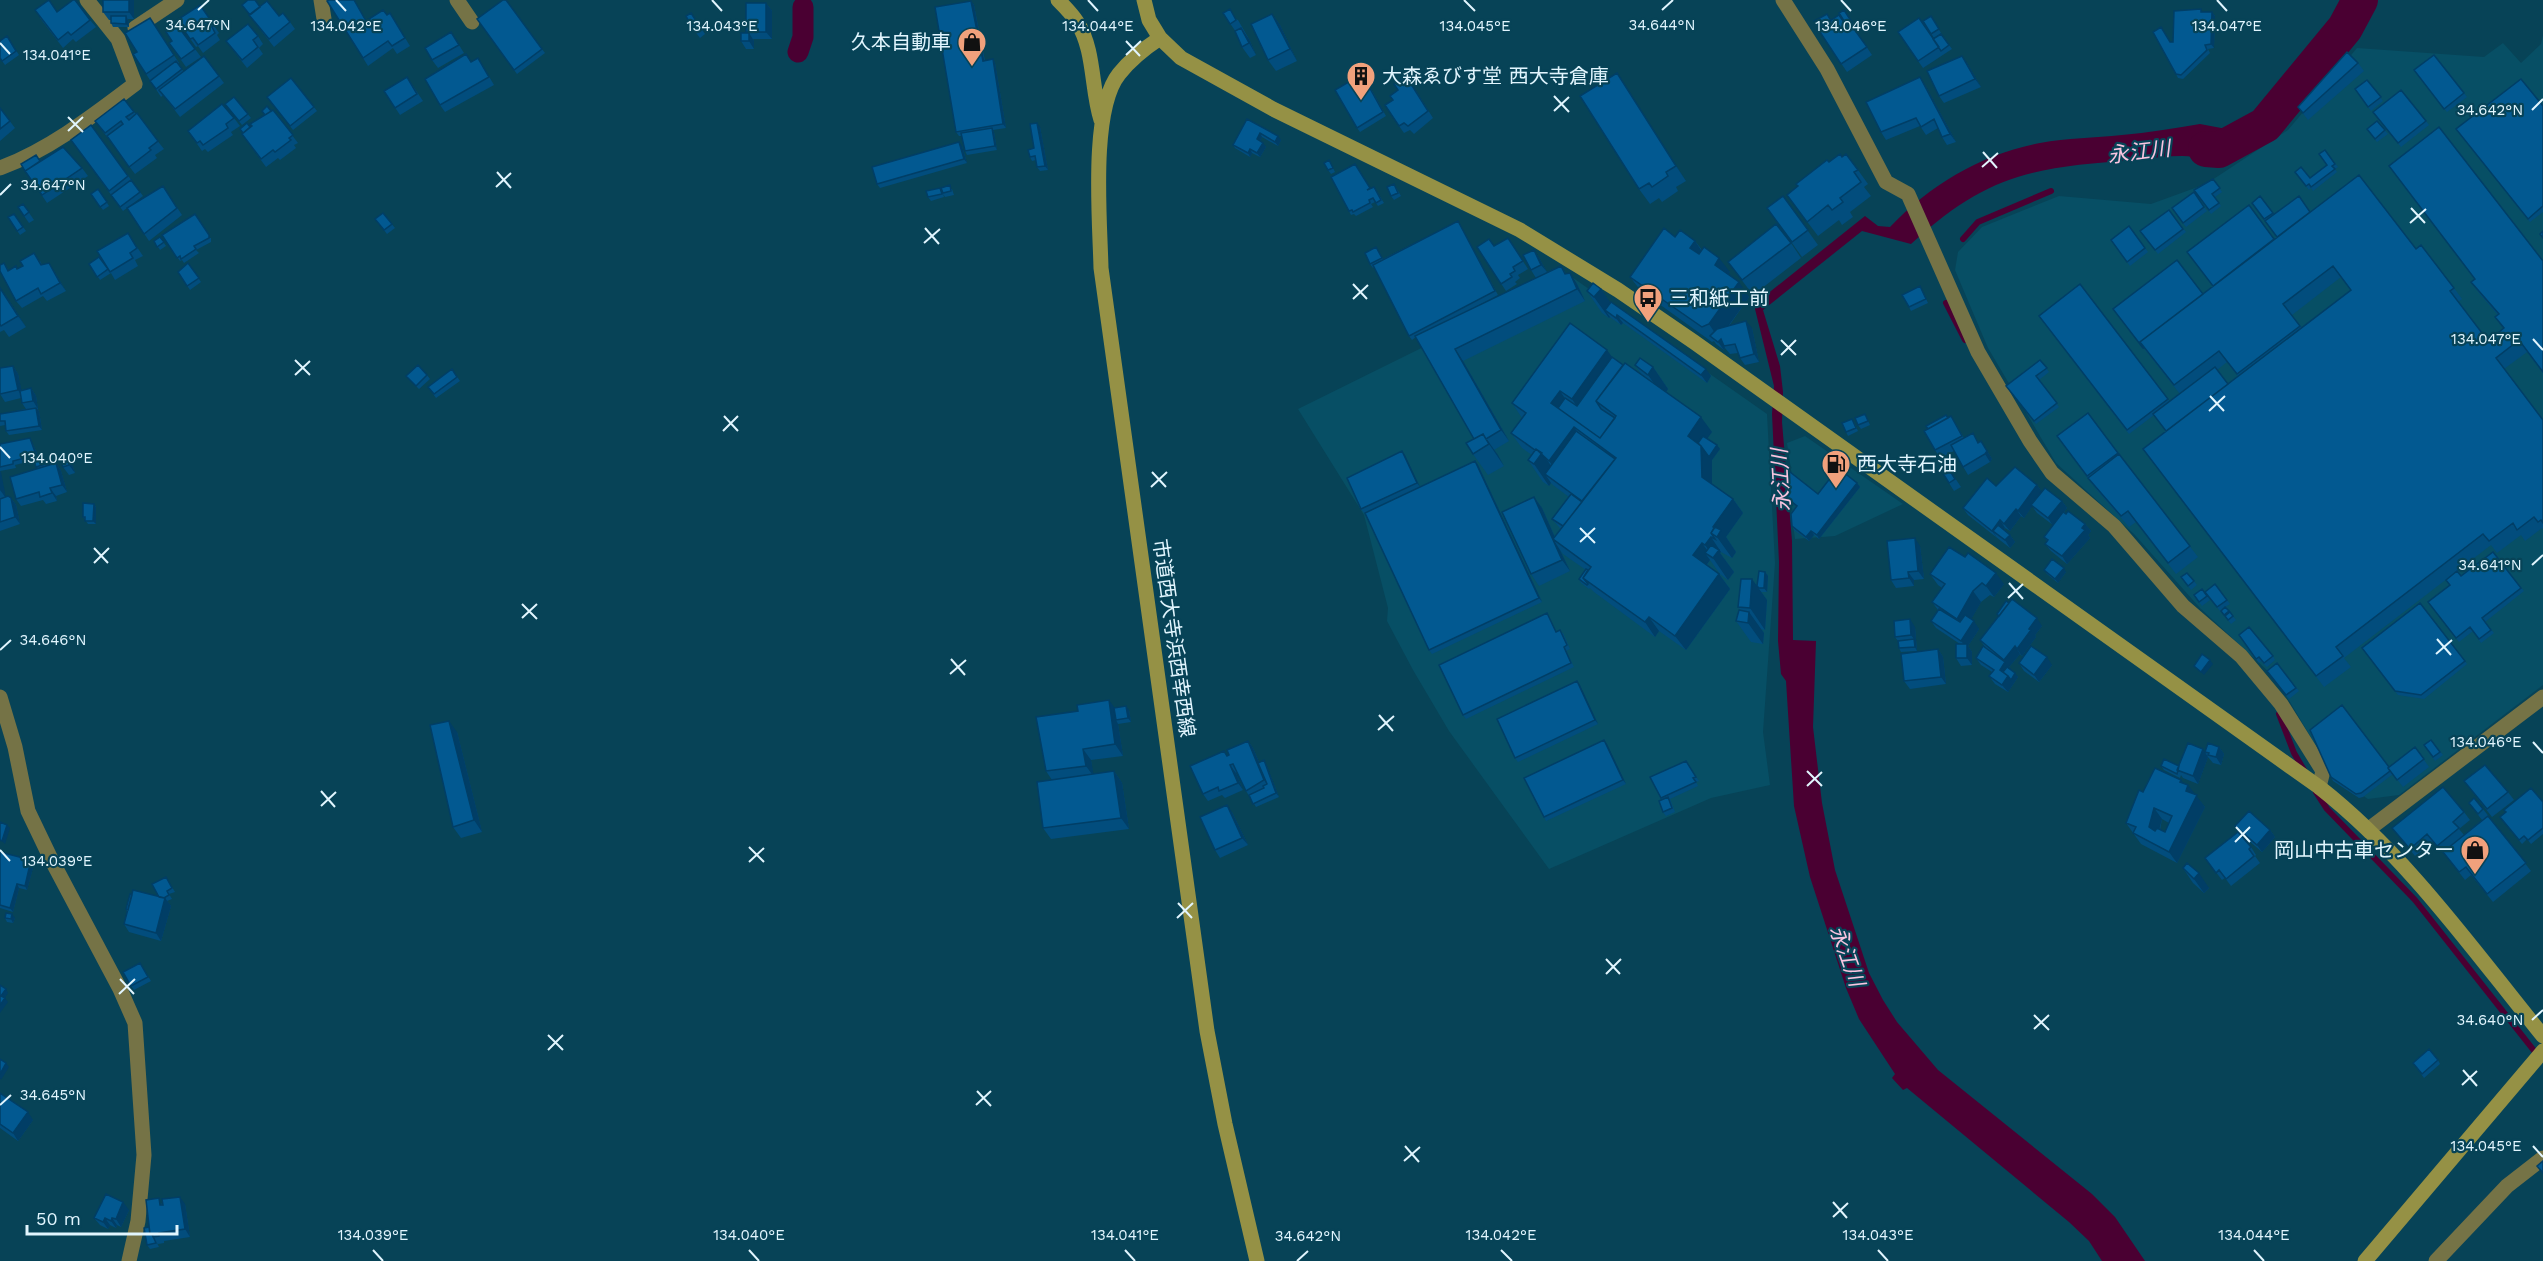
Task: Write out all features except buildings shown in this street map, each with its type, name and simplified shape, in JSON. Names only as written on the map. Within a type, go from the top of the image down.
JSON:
[{"type":"street","points":[[0,168],[44,145],[93,115],[135,84],[118,39],[87,0]]},
{"type":"street","points":[[118,39],[177,0]]},
{"type":"street","points":[[321,0],[324,19]]},
{"type":"street","points":[[457,0],[472,22]]},
{"type":"street","points":[[1058,0],[1078,23],[1088,49],[1096,106],[1102,123]]},
{"type":"street","points":[[1144,0],[1149,20],[1160,38],[1181,58],[1273,109],[1520,230],[1618,290],[2318,787],[2369,829],[2424,889],[2543,1036]]},
{"type":"street","points":[[1783,0],[1827,69],[1886,182],[1908,194],[1978,352],[2030,441],[2052,473],[2114,526],[2183,606],[2241,656],[2281,704],[2323,771],[2318,787]]},
{"type":"street","name":"市道西大寺浜西幸西線","points":[[1160,38],[1144,49],[1117,76],[1102,123],[1099,142],[1101,268],[1207,1031],[1225,1124],[1257,1261]]},
{"type":"street","points":[[0,697],[15,747],[28,811],[120,989],[135,1023],[144,1155],[138,1221],[129,1261]]},
{"type":"street","points":[[2369,829],[2543,697]]},
{"type":"street","points":[[2365,1261],[2543,1051]]},
{"type":"street","points":[[2436,1261],[2507,1186],[2543,1158]]},
{"type":"shaded area","points":[[2543,35],[2543,685],[2399,795],[2368,799],[2335,778],[2270,673],[2200,608],[2134,534],[2056,463],[1988,348],[1955,270],[1958,252],[1982,227],[2059,196],[2151,204],[2206,184],[2288,130],[2357,48],[2484,57],[2503,43],[2521,63],[2541,44]]},
{"type":"shaded area","points":[[1569,275],[1767,414],[1775,563],[1763,732],[1770,785],[1711,798],[1549,869],[1449,731],[1413,670],[1387,621],[1388,608],[1364,515],[1298,409]]},
{"type":"shaded area","name":"西大寺石油","points":[[1805,436],[1903,504],[1835,536],[1795,539],[1790,502],[1792,476],[1787,443]]},
{"type":"water","points":[[2200,124],[2253,134],[2226,151],[2209,158],[2176,156],[2069,166],[2014,178],[1989,188],[1964,202],[1911,244],[1862,231],[1763,310],[1780,366],[1783,392],[1782,422],[1792,541],[1793,640],[1816,641],[1813,727],[1822,803],[1835,870],[1869,973],[1897,1022],[1938,1070],[2092,1194],[2115,1217],[2145,1261],[2102,1261],[2089,1241],[2069,1222],[1907,1088],[1903,1090],[1892,1078],[1895,1074],[1859,1019],[1846,988],[1810,877],[1794,806],[1786,681],[1781,674],[1778,641],[1779,562],[1772,414],[1774,386],[1755,309],[1756,303],[1865,216],[1878,226],[1890,227],[1940,184],[1978,163],[2019,148],[2050,141],[2142,133]]},
{"type":"waterway","name":"永江川","points":[[2206,149],[2219,150],[2265,125],[2345,28],[2360,0]]},
{"type":"waterway","points":[[798,52],[803,37],[803,7]]},
{"type":"waterway","points":[[1963,239],[1978,222],[2051,191]]},
{"type":"waterway","points":[[1946,303],[1965,340]]},
{"type":"waterway","points":[[2279,714],[2294,753],[2304,770]]},
{"type":"waterway","points":[[2316,792],[2327,809],[2415,900],[2539,1057]]},
{"type":"place","name":"久本自動車","points":[[972,68]]},
{"type":"place","name":"大森ゑびす堂 西大寺倉庫","points":[[1361,102]]},
{"type":"place","name":"三和紙工前","points":[[1648,324]]},
{"type":"place","name":"西大寺石油","points":[[1836,490]]},
{"type":"place","name":"岡山中古車センター","points":[[2475,876]]}]
